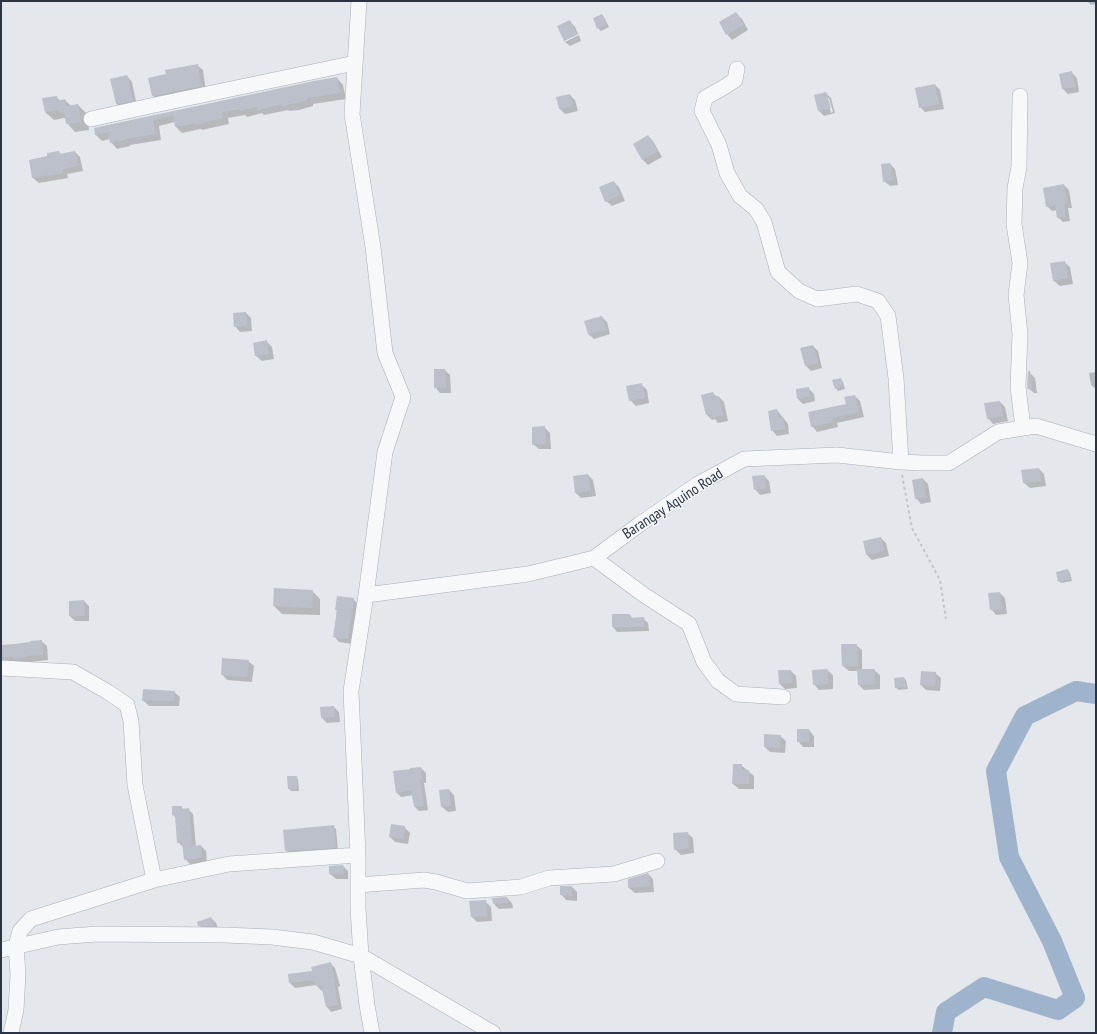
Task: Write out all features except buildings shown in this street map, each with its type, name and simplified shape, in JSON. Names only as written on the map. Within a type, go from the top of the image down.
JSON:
[{"type":"street","points":[[359,1],[352,114],[373,247],[385,353],[403,397],[385,452],[366,595],[350,691],[358,854],[358,908],[361,956],[372,1033]]},
{"type":"street","points":[[91,119],[355,63]]},
{"type":"street","points":[[737,69],[734,80],[705,98],[702,110],[719,145],[727,173],[740,196],[756,209],[764,222],[778,272],[799,291],[817,299],[856,294],[878,301],[888,316],[896,378],[901,462]]},
{"type":"street","points":[[1020,96],[1019,167],[1014,224],[1020,262],[1016,295],[1020,334],[1018,387],[1023,428]]},
{"type":"street","name":"Barangay Aquino Road","points":[[366,595],[528,574],[594,558],[698,484],[744,459],[837,455],[901,462],[948,463],[998,432],[1036,426],[1096,444]]},
{"type":"street","points":[[594,558],[644,595],[689,624],[704,662],[718,681],[736,694],[783,697]]},
{"type":"street","points":[[1,668],[73,672],[127,705],[131,721],[135,785],[154,880]]},
{"type":"street","points":[[11,1033],[16,1010],[18,974],[16,946],[20,931],[31,919],[154,880],[229,864],[358,854]]},
{"type":"street","points":[[358,885],[424,880],[467,891],[475,891],[521,887],[549,878],[614,874],[657,861]]},
{"type":"street","points":[[1,950],[58,938],[97,934],[225,935],[272,937],[313,942],[361,956],[493,1033]]},
{"type":"path","points":[[901,462],[912,528],[940,580],[946,619]]},
{"type":"waterway","points":[[942,1033],[946,1012],[984,987],[1058,1010],[1075,998],[1052,941],[1009,857],[996,771],[1025,716],[1076,691],[1096,694]]}]
